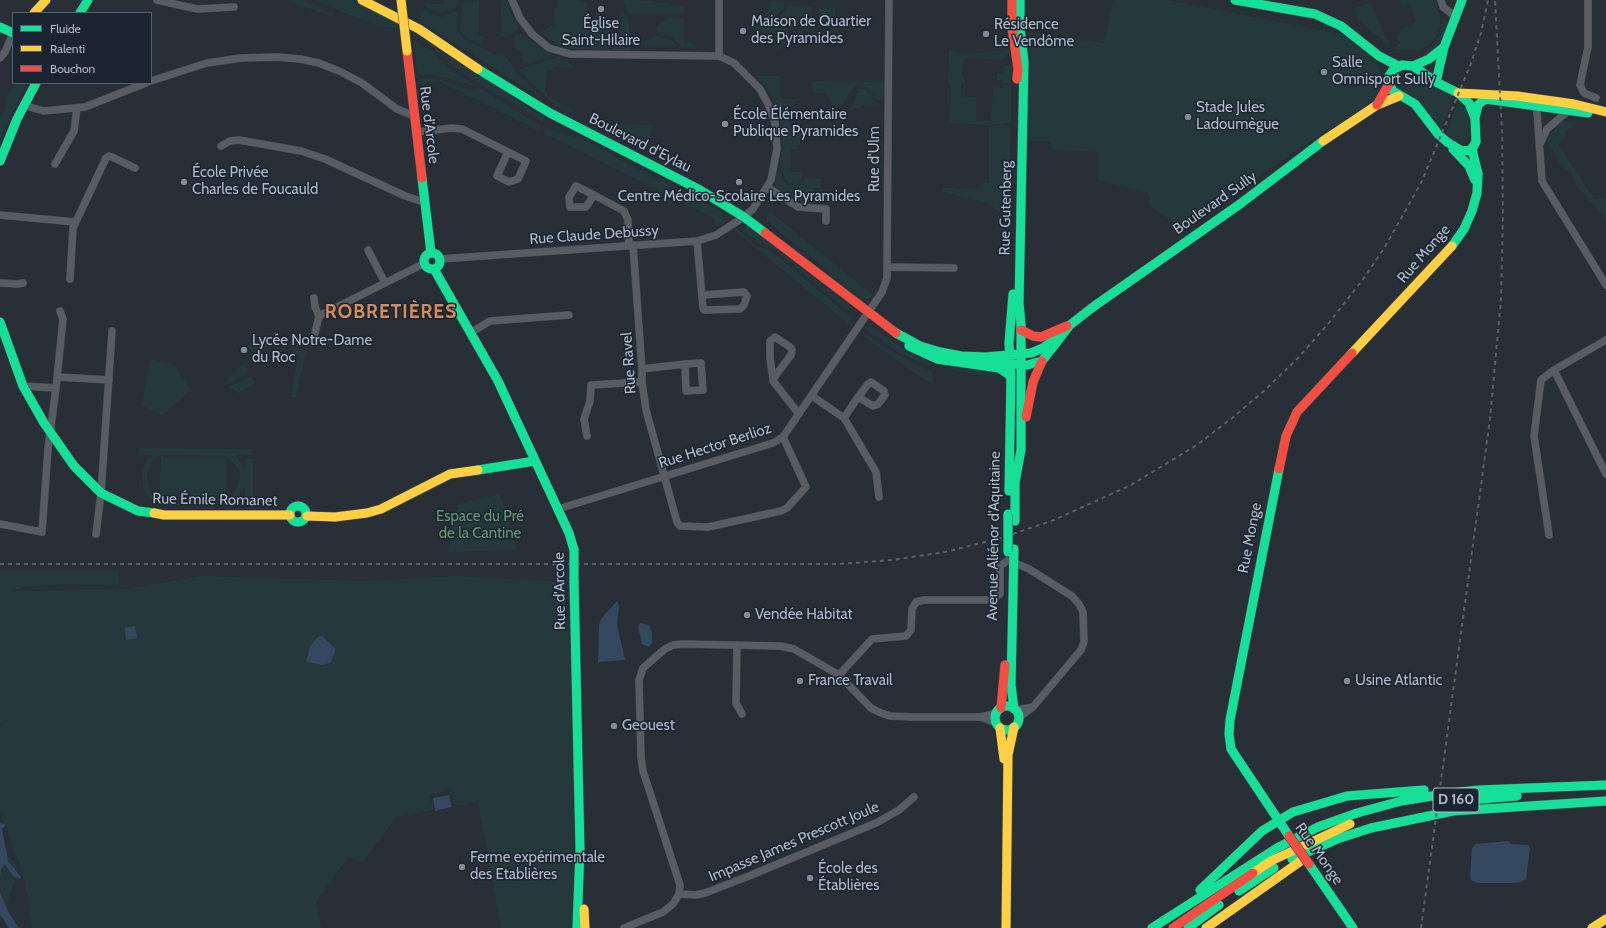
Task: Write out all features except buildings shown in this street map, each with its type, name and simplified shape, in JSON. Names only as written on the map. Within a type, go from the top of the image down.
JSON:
[{"type":"main road","points":[[35,12],[46,0]]},
{"type":"main road","points":[[81,12],[88,0]]},
{"type":"main road","name":"Boulevard d'Eylau","points":[[362,0],[419,29],[478,69],[550,113],[700,190],[744,217],[903,342],[926,355],[937,359],[999,368],[1011,376]]},
{"type":"main road","name":"Rue d'Arcole","points":[[401,0],[431,253]]},
{"type":"main road","name":"Rue Gutenberg","points":[[1012,0],[1012,28],[1018,69],[1012,313],[1016,329],[1016,359]]},
{"type":"main road","name":"Rue Gutenberg","points":[[1016,359],[1021,330],[1019,303],[1024,62],[1020,28],[1020,0]]},
{"type":"main road","points":[[1235,0],[1314,14],[1346,28],[1379,56],[1398,66],[1412,66],[1436,82],[1458,93],[1469,104],[1475,118]]},
{"type":"main road","points":[[1436,82],[1444,47],[1462,0]]},
{"type":"main road","points":[[0,27],[12,33]]},
{"type":"main road","points":[[1412,66],[1429,60],[1444,47]]},
{"type":"main road","points":[[1379,56],[1393,91],[1399,96],[1415,104],[1438,134],[1469,166],[1477,184]]},
{"type":"main road","name":"Boulevard Sully","points":[[1377,105],[1389,80],[1398,66]]},
{"type":"main road","points":[[0,161],[4,148],[35,84]]},
{"type":"main road","points":[[1458,93],[1523,97],[1574,104],[1606,112]]},
{"type":"main road","name":"Boulevard Sully","points":[[1016,359],[1043,348],[1070,325],[1240,204],[1345,125],[1377,105],[1399,96]]},
{"type":"main road","points":[[1447,142],[1462,151],[1469,152],[1472,149],[1476,142],[1475,118],[1478,105],[1485,100],[1494,99],[1606,116]]},
{"type":"main road","name":"Rue Monge","points":[[1353,928],[1231,749],[1229,734],[1230,720],[1247,626],[1279,464],[1286,436],[1297,412],[1306,401],[1454,244],[1472,211],[1478,174],[1472,149]]},
{"type":"main road","points":[[431,253],[440,258],[439,265],[434,269],[429,269],[425,263],[426,256],[431,253]]},
{"type":"main road","name":"Rue d'Arcole","points":[[434,269],[498,380],[534,461],[558,509],[572,541],[574,550],[580,850],[577,928]]},
{"type":"main road","name":"Rue Émile Romanet","points":[[0,322],[2,333],[24,386],[51,434],[74,466],[101,493],[138,511],[164,515],[290,515],[293,508],[300,506],[304,509],[306,516],[335,517],[367,513],[381,509],[450,474],[534,461]]},
{"type":"main road","name":"Boulevard Sully","points":[[1021,330],[1033,336],[1041,337],[1070,325]]},
{"type":"main road","name":"Boulevard d'Eylau","points":[[891,332],[920,346],[954,355],[1016,359]]},
{"type":"main road","name":"Boulevard Sully","points":[[1042,361],[1061,334]]},
{"type":"main road","points":[[1016,359],[1034,364],[1042,361]]},
{"type":"main road","name":"Boulevard d'Eylau","points":[[975,364],[1016,359]]},
{"type":"main road","name":"Avenue Aliénor d'Aquitaine","points":[[999,710],[1005,668],[1011,550],[1011,376],[1016,359]]},
{"type":"main road","name":"Avenue Aliénor d'Aquitaine","points":[[1011,517],[1017,468],[1021,450],[1016,359]]},
{"type":"main road","name":"Avenue Aliénor d'Aquitaine","points":[[1016,359],[1017,468]]},
{"type":"main road","name":"Avenue Aliénor d'Aquitaine","points":[[1021,450],[1025,443],[1026,415],[1031,390],[1042,361]]},
{"type":"main road","name":"Avenue Aliénor d'Aquitaine","points":[[1010,562],[1011,685],[1016,712]]},
{"type":"main road","points":[[1001,928],[1004,756],[998,726],[999,710],[1007,707],[1016,712],[1008,755],[1006,928]]},
{"type":"main road","points":[[998,726],[1008,730],[1014,727]]},
{"type":"main road","points":[[1168,916],[1260,858],[1318,827],[1357,813],[1401,801],[1479,790],[1606,785]]},
{"type":"main road","points":[[1152,928],[1205,886],[1239,851],[1278,820],[1310,806],[1346,796],[1467,788],[1479,790]]},
{"type":"main road","name":"D 160","points":[[1173,928],[1271,861],[1336,829],[1367,818],[1399,810],[1452,801],[1606,790]]},
{"type":"main road","name":"D 160","points":[[1188,928],[1275,867],[1316,848],[1371,828],[1434,814],[1606,801]]},
{"type":"main road","points":[[1206,928],[1298,863],[1316,848]]},
{"type":"main road","name":"Rue d'Arcole","points":[[580,850],[584,882],[585,928]]},
{"type":"main road","points":[[1592,928],[1606,919]]},
{"type":"street","points":[[157,0],[197,8],[234,7]]},
{"type":"street","points":[[512,0],[520,18],[532,34],[549,48],[570,54],[719,56],[719,0]]},
{"type":"street","name":"Rue d'Ulm","points":[[867,313],[882,292],[887,278],[889,0]]},
{"type":"street","points":[[1441,0],[1443,7],[1456,17]]},
{"type":"street","points":[[1588,0],[1588,47],[1580,84],[1584,93],[1596,98]]},
{"type":"street","points":[[0,58],[5,52],[12,35]]},
{"type":"street","name":"Rue Claude Debussy","points":[[440,258],[697,241],[728,229],[753,209],[767,187],[775,164],[777,149],[775,122],[760,89],[734,63],[719,56]]},
{"type":"street","points":[[152,81],[207,63],[241,58],[278,57],[300,59],[319,63],[340,71],[362,83],[397,109],[414,116]]},
{"type":"street","points":[[24,105],[43,112],[77,108],[92,105],[141,84]]},
{"type":"street","points":[[1523,97],[1536,106],[1542,182],[1606,285]]},
{"type":"street","points":[[55,164],[74,131],[77,108]]},
{"type":"street","points":[[1540,145],[1548,129],[1568,111]]},
{"type":"street","points":[[417,132],[452,128],[462,129],[508,152],[526,161],[518,179],[509,182],[497,176],[508,152]]},
{"type":"street","points":[[221,146],[230,141],[239,140],[307,152],[325,158],[403,195],[420,201],[424,200]]},
{"type":"street","points":[[70,279],[73,228],[106,158],[108,156],[112,157],[136,168]]},
{"type":"street","points":[[767,187],[798,207],[826,209],[826,221]]},
{"type":"street","name":"Rue Ravel","points":[[594,195],[624,212],[628,220],[642,382],[646,410],[677,522],[680,526],[708,527],[781,511],[787,508],[806,487],[782,437]]},
{"type":"street","points":[[0,215],[75,222]]},
{"type":"street","points":[[697,241],[703,308],[707,311],[740,309],[744,306],[747,296],[744,292],[702,295]]},
{"type":"street","points":[[368,250],[385,283]]},
{"type":"street","points":[[319,316],[425,263]]},
{"type":"street","points":[[887,267],[954,268]]},
{"type":"street","points":[[0,283],[23,283]]},
{"type":"street","points":[[313,341],[319,316],[314,298]]},
{"type":"street","points":[[0,524],[42,532],[48,450],[58,377],[63,318],[60,311]]},
{"type":"street","name":"Rue Hector Berlioz","points":[[558,509],[773,443],[782,437],[799,414],[867,313]]},
{"type":"street","points":[[470,332],[490,321],[569,315]]},
{"type":"street","points":[[96,534],[101,493],[112,331]]},
{"type":"street","points":[[773,379],[791,354],[792,350],[775,337],[770,341],[773,379],[776,386],[799,414]]},
{"type":"street","points":[[1549,535],[1534,436],[1541,380],[1554,370],[1606,340]]},
{"type":"street","points":[[642,369],[684,364]]},
{"type":"street","points":[[1554,370],[1606,474]]},
{"type":"street","points":[[58,377],[109,380]]},
{"type":"street","points":[[587,436],[584,419],[590,401],[591,385],[642,382]]},
{"type":"street","points":[[24,386],[56,388]]},
{"type":"street","points":[[812,396],[844,418],[876,472],[879,497]]},
{"type":"street","points":[[844,418],[858,397]]},
{"type":"street","points":[[838,675],[872,638],[896,638],[906,636],[911,630],[912,609],[916,602],[924,600],[992,600],[997,597],[1000,594],[1000,566],[1010,562],[1029,570],[1072,596],[1079,604],[1083,612],[1084,642],[1081,650],[1033,707],[1016,712]]},
{"type":"street","points":[[624,928],[663,912],[673,904],[679,894],[680,885],[644,771],[641,757],[639,680],[643,668],[665,649],[673,645],[737,645],[780,646],[794,649],[838,675],[871,708],[886,714],[912,717],[981,717],[999,710]]},
{"type":"street","points":[[737,645],[736,703],[742,714]]},
{"type":"street","points":[[981,717],[998,726]]},
{"type":"street","name":"Impasse James Prescott Joule","points":[[679,894],[696,895],[705,893],[800,855],[887,818],[914,797]]},
{"type":"green space","points":[[285,0],[302,0],[335,14],[333,17]]},
{"type":"green space","points":[[313,0],[352,0],[397,23],[398,28],[378,26]]},
{"type":"green space","points":[[444,0],[458,0],[457,7],[441,13],[425,7],[424,4],[443,4]]},
{"type":"green space","points":[[500,0],[507,0],[510,11],[519,28],[510,36],[499,37],[499,33],[502,33]]},
{"type":"green space","points":[[558,0],[576,0],[587,3],[587,19],[602,20],[602,23],[609,23],[609,50],[571,49],[557,44],[543,35],[542,31],[555,24],[553,9],[557,8]]},
{"type":"green space","points":[[623,0],[654,1],[655,3],[670,3],[670,6],[685,6],[684,14],[629,14]]},
{"type":"green space","name":"Stade Jules Ladoumègue","points":[[1113,0],[1167,0],[1351,36],[1378,64],[1388,94],[1312,140],[1184,228],[1149,206],[1150,198],[1146,192],[1098,180],[1098,152],[1051,150],[1051,141],[1026,141],[1028,32],[1104,43]]},
{"type":"green space","points":[[1399,0],[1435,0],[1440,15],[1439,29],[1435,39],[1420,51],[1393,49],[1400,43],[1396,36],[1401,33],[1400,30],[1416,22],[1409,3],[1401,5]]},
{"type":"green space","points":[[479,1],[479,36],[483,36],[482,45],[467,38],[461,33],[462,2]]},
{"type":"green space","points":[[771,1],[785,2],[784,7],[776,16],[778,27],[788,28],[791,38],[790,45],[781,46],[778,49],[774,49],[780,44],[780,36],[776,33],[755,32],[757,21],[760,21],[769,8]]},
{"type":"green space","points":[[1371,2],[1386,41],[1391,40],[1387,44],[1359,21],[1354,8]]},
{"type":"green space","points":[[788,6],[814,7],[811,12],[798,20],[793,32],[787,25],[779,25],[779,17]]},
{"type":"green space","points":[[835,8],[837,34],[823,23],[820,17],[819,9]]},
{"type":"green space","points":[[424,10],[442,17],[457,11],[458,31],[463,39],[494,54],[504,54],[518,74],[545,100],[419,21]]},
{"type":"green space","points":[[624,12],[629,22],[630,50],[612,50],[614,33],[620,31],[621,13]]},
{"type":"green space","points":[[671,17],[684,19],[684,43],[695,44],[695,48],[681,47],[672,37],[657,33],[656,28],[658,25]]},
{"type":"green space","points":[[1443,17],[1448,24],[1445,35],[1435,50],[1428,56],[1424,53],[1434,44],[1440,34]]},
{"type":"green space","points":[[799,30],[810,36],[824,32],[841,38],[839,40],[834,40],[834,36],[827,36],[826,40],[793,39]]},
{"type":"green space","points":[[412,31],[518,99],[521,104],[541,115],[546,115],[543,122],[462,73],[451,65],[436,49],[412,34]]},
{"type":"green space","points":[[519,31],[535,45],[555,56],[525,64],[521,52],[514,46],[515,35]]},
{"type":"green space","points":[[655,35],[672,41],[677,47],[642,45],[642,43]]},
{"type":"green space","points":[[413,40],[433,52],[452,71],[474,84],[474,86],[444,77],[417,74]]},
{"type":"green space","points":[[949,48],[954,52],[968,54],[1009,50],[1010,53],[1002,60],[967,58],[964,60],[962,76],[966,82],[961,83],[961,96],[976,97],[976,121],[991,121],[993,87],[1003,88],[1003,85],[1011,85],[1011,123],[988,125],[950,123],[951,87],[948,83]]},
{"type":"green space","points":[[559,57],[576,68],[554,67],[553,70],[547,70],[545,92],[549,97],[575,111],[574,112],[569,113],[555,105],[518,70]]},
{"type":"green space","points":[[1004,65],[1012,65],[1011,83],[1003,84],[1003,81],[997,80],[997,73],[1004,73]]},
{"type":"green space","points":[[1407,69],[1434,86],[1454,95],[1440,133],[1395,88],[1395,77],[1400,71]]},
{"type":"green space","points":[[756,76],[780,76],[780,99],[800,99],[784,110],[783,113],[792,126],[798,129],[810,125],[813,126],[802,136],[798,149],[791,150],[791,172],[802,172],[801,182],[797,185],[790,183],[785,179],[781,167],[783,147],[779,115],[767,87]]},
{"type":"green space","points":[[418,78],[441,80],[467,89],[475,90],[478,87],[541,126],[539,131],[441,82],[418,84]]},
{"type":"green space","points":[[811,81],[884,82],[883,101],[875,99],[870,89],[856,86],[852,89],[843,104],[835,107],[826,94],[813,92]]},
{"type":"green space","points":[[15,84],[27,84],[0,140],[0,118],[6,104],[7,96]]},
{"type":"green space","points":[[858,89],[865,89],[876,103],[883,105],[863,105],[862,108],[855,108],[852,112],[850,110],[855,102]]},
{"type":"green space","points":[[1460,99],[1465,104],[1469,112],[1469,137],[1463,143],[1458,144],[1445,135]]},
{"type":"green space","points":[[1561,121],[1577,122],[1575,126],[1566,130],[1566,137],[1558,144],[1594,199],[1606,198],[1606,220],[1577,186],[1571,173],[1559,163],[1547,140]]},
{"type":"green space","points":[[606,124],[655,126],[642,151],[601,130]]},
{"type":"green space","points":[[998,125],[1010,126],[1009,215],[1003,215],[990,204],[943,192],[943,188],[983,188],[983,183],[989,183],[989,127]]},
{"type":"green space","points":[[546,129],[579,138],[722,212],[726,222],[714,228],[714,218],[543,133]]},
{"type":"green space","points":[[779,167],[785,183],[790,185],[798,186],[805,178],[821,179],[820,188],[814,188],[814,204],[796,203],[776,188],[775,181]]},
{"type":"green space","points":[[770,212],[873,295],[869,299],[864,300],[859,297],[766,220]]},
{"type":"green space","points":[[747,225],[851,307],[848,311],[772,248],[756,241],[742,229]]},
{"type":"green space","points":[[737,228],[756,246],[770,250],[849,316],[852,324],[851,326],[734,230]]},
{"type":"green space","points":[[866,327],[872,327],[907,351],[928,361],[932,367],[899,353],[866,329]]},
{"type":"green space","points":[[864,332],[888,349],[912,363],[932,371],[932,385],[862,335]]},
{"type":"green space","points":[[263,336],[276,344],[252,353],[247,346]]},
{"type":"green space","points":[[294,348],[305,350],[306,353],[296,397],[291,397],[298,355],[294,353]]},
{"type":"green space","points":[[150,359],[175,365],[191,390],[162,415],[142,406]]},
{"type":"green space","points":[[245,363],[248,373],[228,384],[228,378]]},
{"type":"green space","points":[[947,364],[969,369],[986,369],[1000,373],[993,377],[952,370]]},
{"type":"green space","points":[[251,376],[255,383],[240,392],[242,395],[229,387]]},
{"type":"green space","points":[[140,448],[252,449],[252,455],[235,455],[244,468],[246,468],[246,459],[253,459],[253,497],[245,497],[244,488],[237,498],[223,505],[161,505],[150,499],[143,489],[142,472],[147,460],[153,455],[139,455]],"holes":[[[161,455],[223,456],[228,458],[238,468],[240,474],[238,486],[232,496],[219,501],[165,501],[159,499],[150,491],[147,477],[148,470],[154,460]]]},
{"type":"green space","points":[[161,458],[226,458],[226,498],[160,497]]},
{"type":"green space","name":"Espace du Pré de la Cantine","points":[[500,494],[517,550],[447,552],[458,504]]},
{"type":"green space","points":[[0,570],[118,570],[119,586],[69,584],[24,587],[11,591],[127,589],[201,576],[365,581],[457,576],[564,582],[576,705],[573,928],[501,928],[478,802],[455,806],[451,790],[430,795],[433,810],[396,817],[362,863],[348,857],[316,903],[321,928],[32,928],[24,876],[0,813],[0,728],[3,722],[0,725]]},
{"type":"green space","points":[[0,835],[2,849],[19,869],[0,923]]},
{"type":"water","points":[[617,601],[619,606],[617,624],[625,660],[598,662],[599,625],[601,619]]},
{"type":"water","points":[[640,623],[649,625],[652,633],[652,643],[649,647],[642,644],[638,627]]},
{"type":"water","points":[[135,626],[137,638],[126,640],[125,628]]},
{"type":"water","points":[[322,636],[336,649],[331,662],[324,665],[306,662],[310,646],[318,637]]},
{"type":"water","points":[[449,795],[452,807],[435,811],[433,798]]},
{"type":"water","points":[[0,822],[6,825],[2,829],[8,861],[21,877],[20,879],[13,876],[5,864],[1,869],[0,877]]},
{"type":"water","points":[[1508,841],[1511,844],[1528,845],[1530,848],[1526,879],[1521,882],[1512,883],[1477,883],[1471,880],[1472,849],[1475,844]]},
{"type":"water","points":[[0,893],[10,915],[19,928],[9,928],[0,914]]},
{"type":"railway","points":[[0,564],[839,564],[892,560],[945,552],[1001,538],[1054,520],[1131,485],[1197,445],[1265,390],[1298,358],[1328,324],[1364,278],[1386,245],[1421,183],[1470,66],[1481,33],[1488,0]]},
{"type":"railway","points":[[1421,928],[1490,419],[1501,299],[1503,215],[1502,131],[1495,0]]},
{"type":"traffic: fast","points":[[81,12],[88,0]]},
{"type":"traffic: fast","points":[[1015,521],[1015,482],[1021,450],[1021,324],[1019,303],[1024,62],[1020,28],[1020,0]]},
{"type":"traffic: fast","points":[[1235,0],[1315,14],[1341,26],[1379,56],[1398,66]]},
{"type":"traffic: fast","points":[[1436,82],[1444,47],[1462,0]]},
{"type":"traffic: fast","points":[[0,27],[12,33]]},
{"type":"traffic: fast","points":[[1413,66],[1429,59],[1444,47]]},
{"type":"traffic: fast","points":[[1402,65],[1413,66],[1436,82],[1458,93],[1469,103],[1475,118],[1476,142],[1471,150],[1462,151],[1447,142],[1438,134],[1415,104],[1393,91],[1389,84],[1389,76],[1393,70],[1402,65]]},
{"type":"traffic: fast","points":[[478,69],[550,113],[700,190],[744,217],[765,233]]},
{"type":"traffic: fast","points":[[0,161],[17,119],[35,84]]},
{"type":"traffic: fast","points":[[1475,118],[1478,105],[1485,99],[1588,113]]},
{"type":"traffic: fast","points":[[975,364],[999,363],[1027,365],[1042,361],[1070,325],[1093,307],[1240,204],[1323,141]]},
{"type":"traffic: fast","points":[[1453,149],[1469,166],[1475,180]]},
{"type":"traffic: fast","points":[[1452,246],[1464,229],[1472,211],[1477,193],[1478,174],[1472,149]]},
{"type":"traffic: fast","points":[[422,178],[431,253]]},
{"type":"traffic: fast","points":[[432,253],[438,255],[440,261],[438,267],[432,269],[426,267],[424,261],[426,255],[432,253]]},
{"type":"traffic: fast","points":[[434,269],[498,381],[569,533],[574,550]]},
{"type":"traffic: fast","points":[[1009,491],[1011,376],[1009,343],[1013,294]]},
{"type":"traffic: fast","points":[[0,322],[23,386],[44,423],[74,466],[101,493],[138,511],[154,513]]},
{"type":"traffic: fast","points":[[896,333],[920,346],[940,352],[961,356],[986,357],[1031,353],[1043,348],[1061,334]]},
{"type":"traffic: fast","points":[[909,346],[937,359],[999,368],[1011,376]]},
{"type":"traffic: fast","points":[[478,470],[535,461]]},
{"type":"traffic: fast","points":[[1279,469],[1230,720],[1229,734],[1231,749],[1289,836]]},
{"type":"traffic: fast","points":[[295,506],[301,506],[306,511],[306,514],[304,520],[301,522],[295,522],[290,517],[290,511],[295,506]]},
{"type":"traffic: fast","points":[[1008,514],[1008,552]]},
{"type":"traffic: fast","points":[[1014,549],[1011,685],[1014,709]]},
{"type":"traffic: fast","points":[[574,550],[574,581]]},
{"type":"traffic: fast","points":[[574,581],[580,850],[577,928]]},
{"type":"traffic: fast","points":[[1007,706],[1015,710],[1019,718],[1015,726],[1007,730],[999,726],[995,718],[999,710],[1007,706]]},
{"type":"traffic: fast","points":[[1152,928],[1277,848],[1318,827],[1357,813],[1401,801],[1451,793],[1479,790],[1606,785]]},
{"type":"traffic: fast","points":[[1200,890],[1262,831],[1293,812],[1347,796],[1424,790]]},
{"type":"traffic: fast","points":[[1446,802],[1517,796]]},
{"type":"traffic: fast","points":[[1292,859],[1340,838],[1371,828],[1453,811],[1606,801]]},
{"type":"traffic: fast","points":[[1309,864],[1353,928]]},
{"type":"traffic: fast","points":[[1239,891],[1274,868]]},
{"type":"traffic: fast","points":[[1188,928],[1219,905]]},
{"type":"traffic: slow","points":[[35,12],[46,0]]},
{"type":"traffic: slow","points":[[362,0],[419,29],[478,69]]},
{"type":"traffic: slow","points":[[401,0],[407,51]]},
{"type":"traffic: slow","points":[[1458,93],[1517,96],[1574,104],[1606,112]]},
{"type":"traffic: slow","points":[[1323,141],[1377,105],[1399,96]]},
{"type":"traffic: slow","points":[[1352,353],[1452,246]]},
{"type":"traffic: slow","points":[[307,516],[335,517],[367,513],[381,509],[450,474],[478,470]]},
{"type":"traffic: slow","points":[[154,513],[164,515],[290,515]]},
{"type":"traffic: slow","points":[[1006,928],[1008,755],[1014,727]]},
{"type":"traffic: slow","points":[[1000,728],[1004,759]]},
{"type":"traffic: slow","points":[[1253,873],[1271,861],[1350,824]]},
{"type":"traffic: slow","points":[[1206,928],[1305,858]]},
{"type":"traffic: slow","points":[[584,909],[585,928]]},
{"type":"traffic: slow","points":[[1592,928],[1606,919]]},
{"type":"traffic: jam","points":[[1012,0],[1012,28],[1018,69],[1017,79]]},
{"type":"traffic: jam","points":[[407,51],[422,178]]},
{"type":"traffic: jam","points":[[1377,105],[1389,84]]},
{"type":"traffic: jam","points":[[765,233],[896,333]]},
{"type":"traffic: jam","points":[[1021,330],[1033,336],[1041,337],[1067,326]]},
{"type":"traffic: jam","points":[[1279,469],[1286,436],[1297,412],[1352,353]]},
{"type":"traffic: jam","points":[[1026,417],[1033,382],[1042,361]]},
{"type":"traffic: jam","points":[[1001,708],[1005,665]]},
{"type":"traffic: jam","points":[[1289,836],[1309,864]]},
{"type":"traffic: jam","points":[[1173,928],[1253,873]]},
{"type":"place","name":"Église Saint-Hilaire","points":[[601,9]]},
{"type":"place","name":"Maison de Quartier des Pyramides","points":[[743,31]]},
{"type":"place","name":"Résidence Le Vendôme","points":[[986,34]]},
{"type":"place","name":"Salle Omnisport Sully","points":[[1324,72]]},
{"type":"place","name":"Stade Jules Ladoumègue","points":[[1188,117]]},
{"type":"place","name":"École Élémentaire Publique Pyramides","points":[[725,124]]},
{"type":"place","name":"École Privée Charles de Foucauld","points":[[184,182]]},
{"type":"place","name":"Centre Médico-Scolaire Les Pyramides","points":[[739,182]]},
{"type":"place","name":"Lycée Notre-Dame du Roc","points":[[244,350]]},
{"type":"place","name":"Vendée Habitat","points":[[747,615]]},
{"type":"place","name":"France Travail","points":[[800,681]]},
{"type":"place","name":"Usine Atlantic","points":[[1347,681]]},
{"type":"place","name":"Geouest","points":[[614,726]]},
{"type":"place","name":"Ferme expérimentale des Etablières","points":[[462,867]]},
{"type":"place","name":"École des Établières","points":[[810,878]]},
{"type":"district","name":"ROBRETIÈRES","points":[[391,312]]}]
